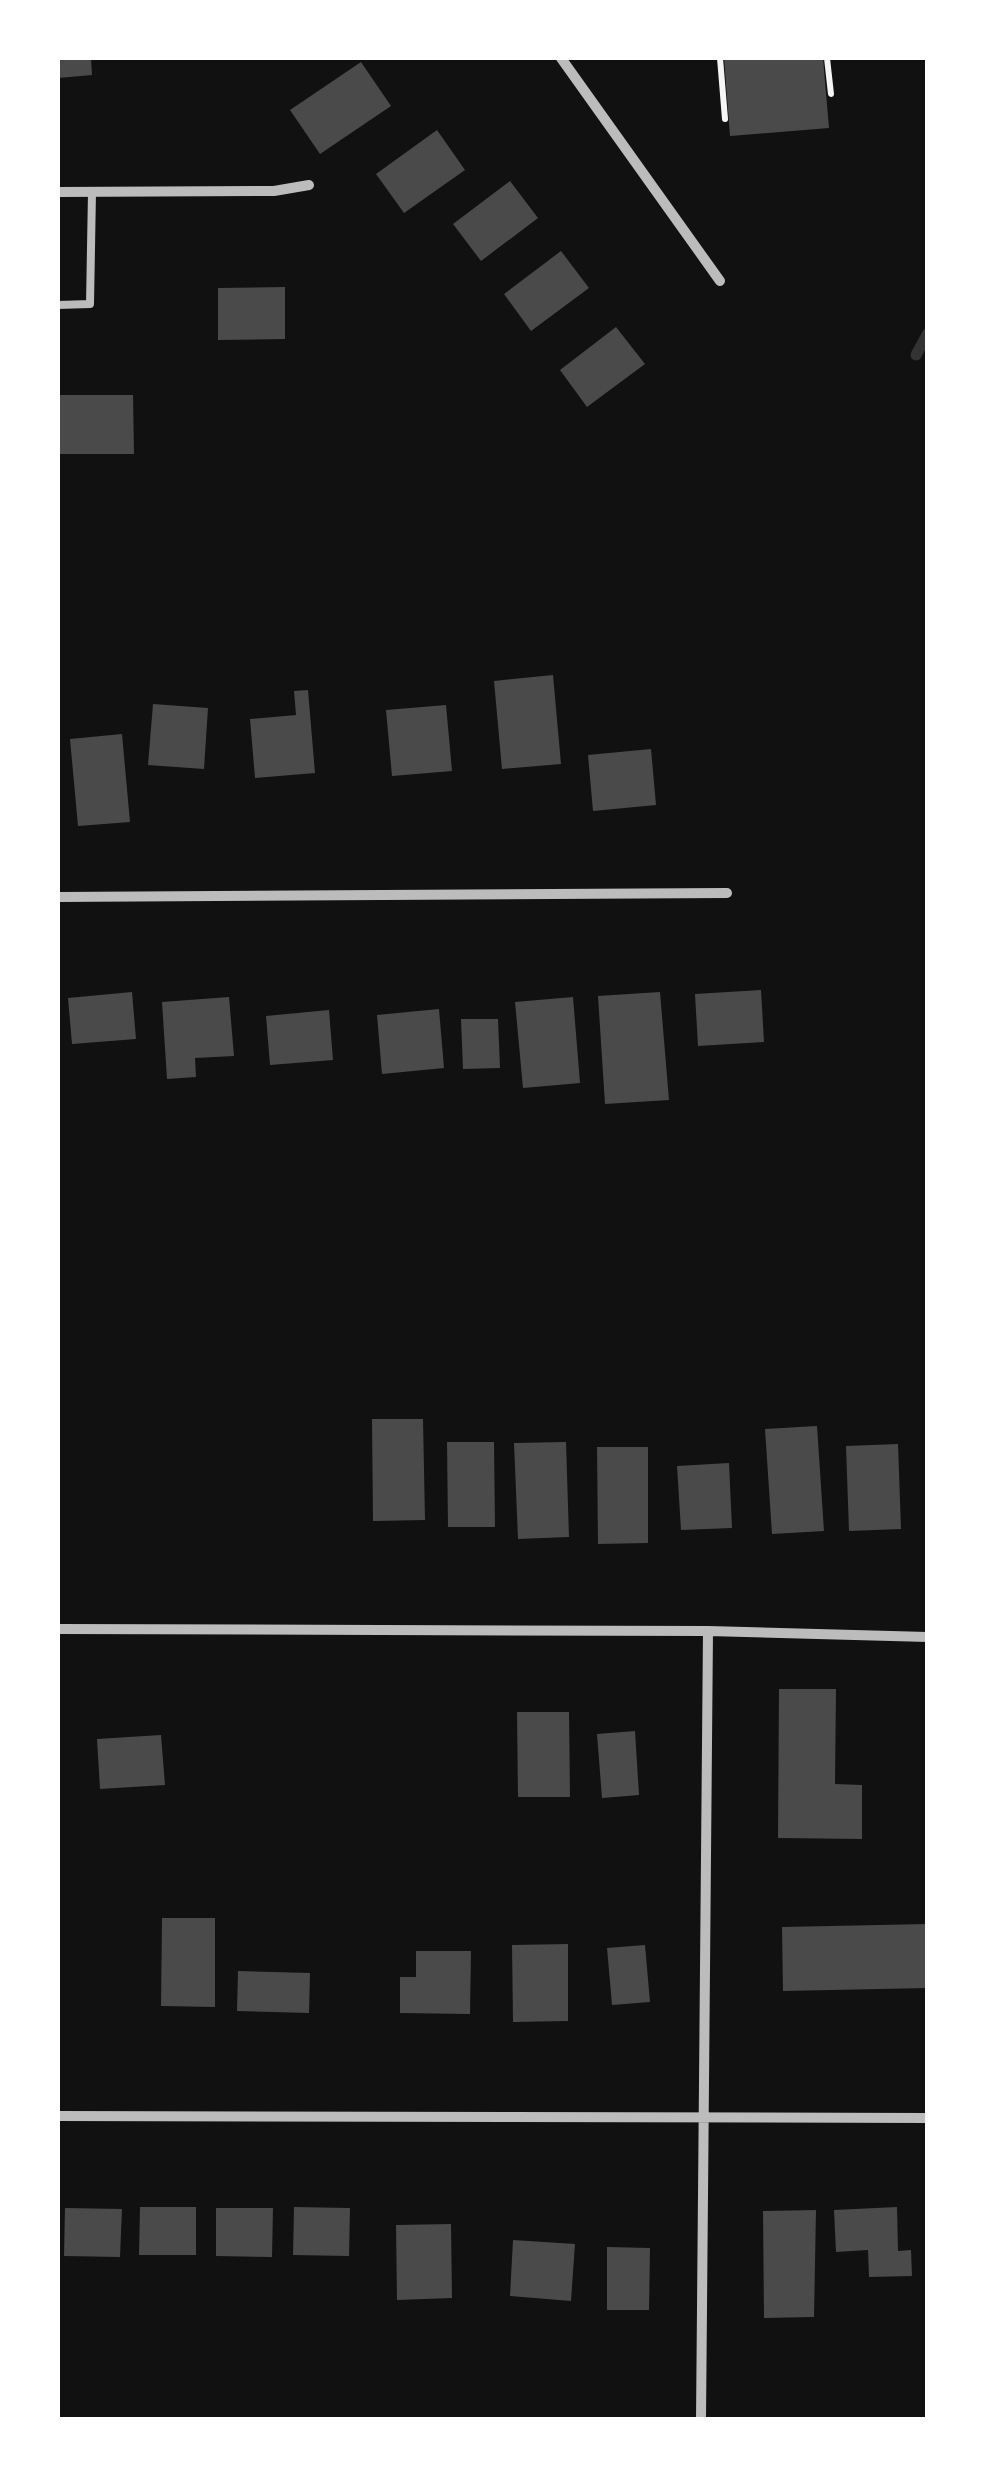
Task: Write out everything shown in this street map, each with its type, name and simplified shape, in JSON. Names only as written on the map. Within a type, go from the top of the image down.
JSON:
[{"type":"street","points":[[561,58],[720,281]]},
{"type":"street","points":[[58,192],[274,191],[309,185]]},
{"type":"street","points":[[58,897],[727,893]]},
{"type":"street","points":[[58,1629],[708,1631],[928,1637]]},
{"type":"street","points":[[700,2420],[708,1631]]},
{"type":"street","points":[[58,2116],[928,2118]]},
{"type":"lane","points":[[58,306],[90,304],[92,192]]},
{"type":"path","points":[[720,58],[726,119]]},
{"type":"path","points":[[828,58],[830,94]]},
{"type":"building","points":[[58,58],[91,58],[92,75],[58,78]]},
{"type":"building","points":[[724,58],[823,58],[829,128],[730,136]]},
{"type":"building","points":[[361,62],[391,106],[320,154],[290,110]]},
{"type":"building","points":[[437,130],[465,170],[404,213],[376,174]]},
{"type":"building","points":[[510,181],[538,218],[481,261],[453,224]]},
{"type":"building","points":[[561,251],[589,288],[531,331],[504,294]]},
{"type":"building","points":[[285,287],[285,339],[218,340],[218,288]]},
{"type":"building","points":[[616,327],[645,364],[587,407],[560,370]]},
{"type":"building","points":[[58,395],[133,395],[134,454],[58,454]]},
{"type":"building","points":[[553,675],[561,764],[502,769],[494,681]]},
{"type":"building","points":[[308,690],[315,773],[255,778],[250,719],[296,715],[294,691]]},
{"type":"building","points":[[153,704],[208,708],[204,769],[148,765]]},
{"type":"building","points":[[446,705],[452,771],[392,776],[386,710]]},
{"type":"building","points":[[122,734],[130,822],[78,826],[70,739]]},
{"type":"building","points":[[651,749],[656,805],[593,811],[588,755]]},
{"type":"building","points":[[761,990],[764,1042],[698,1046],[695,994]]},
{"type":"building","points":[[132,992],[136,1039],[72,1044],[68,998]]},
{"type":"building","points":[[660,992],[669,1100],[605,1104],[598,996]]},
{"type":"building","points":[[229,997],[234,1056],[195,1058],[196,1077],[167,1079],[162,1002]]},
{"type":"building","points":[[573,997],[580,1083],[523,1088],[515,1002]]},
{"type":"building","points":[[439,1009],[444,1068],[382,1074],[377,1015]]},
{"type":"building","points":[[329,1010],[333,1060],[270,1065],[266,1016]]},
{"type":"building","points":[[461,1019],[498,1019],[500,1068],[463,1069]]},
{"type":"building","points":[[372,1419],[423,1419],[425,1520],[373,1521]]},
{"type":"building","points":[[817,1426],[824,1531],[772,1534],[765,1429]]},
{"type":"building","points":[[447,1442],[494,1442],[495,1527],[448,1527]]},
{"type":"building","points":[[566,1442],[569,1537],[518,1539],[514,1443]]},
{"type":"building","points":[[898,1444],[901,1529],[849,1531],[846,1446]]},
{"type":"building","points":[[597,1447],[648,1447],[648,1543],[598,1544]]},
{"type":"building","points":[[729,1463],[732,1528],[681,1530],[677,1466]]},
{"type":"building","points":[[779,1689],[836,1689],[835,1784],[862,1785],[862,1839],[778,1838]]},
{"type":"building","points":[[517,1712],[569,1712],[570,1797],[518,1797]]},
{"type":"building","points":[[635,1731],[639,1795],[602,1798],[597,1734]]},
{"type":"building","points":[[161,1735],[165,1785],[100,1789],[97,1739]]},
{"type":"building","points":[[162,1918],[215,1918],[215,2007],[161,2006]]},
{"type":"building","points":[[928,1924],[928,1988],[783,1991],[782,1927]]},
{"type":"building","points":[[568,1944],[568,2021],[513,2022],[512,1945]]},
{"type":"building","points":[[645,1945],[650,2002],[612,2005],[607,1948]]},
{"type":"building","points":[[416,1951],[471,1951],[470,2014],[400,2013],[400,1977],[416,1977]]},
{"type":"building","points":[[238,1971],[310,1973],[309,2013],[237,2011]]},
{"type":"building","points":[[140,2207],[196,2207],[196,2255],[139,2255]]},
{"type":"building","points":[[294,2207],[350,2208],[349,2256],[293,2255]]},
{"type":"building","points":[[897,2207],[898,2251],[911,2250],[912,2276],[869,2277],[868,2250],[836,2252],[834,2210]]},
{"type":"building","points":[[65,2208],[122,2209],[120,2257],[64,2256]]},
{"type":"building","points":[[216,2208],[273,2208],[272,2257],[216,2256]]},
{"type":"building","points":[[816,2210],[814,2317],[764,2318],[763,2211]]},
{"type":"building","points":[[451,2224],[452,2298],[397,2300],[396,2225]]},
{"type":"building","points":[[513,2240],[575,2244],[571,2301],[510,2296]]},
{"type":"building","points":[[607,2247],[650,2248],[649,2310],[607,2310]]},
{"type":"waterway","points":[[916,355],[928,333]]}]
